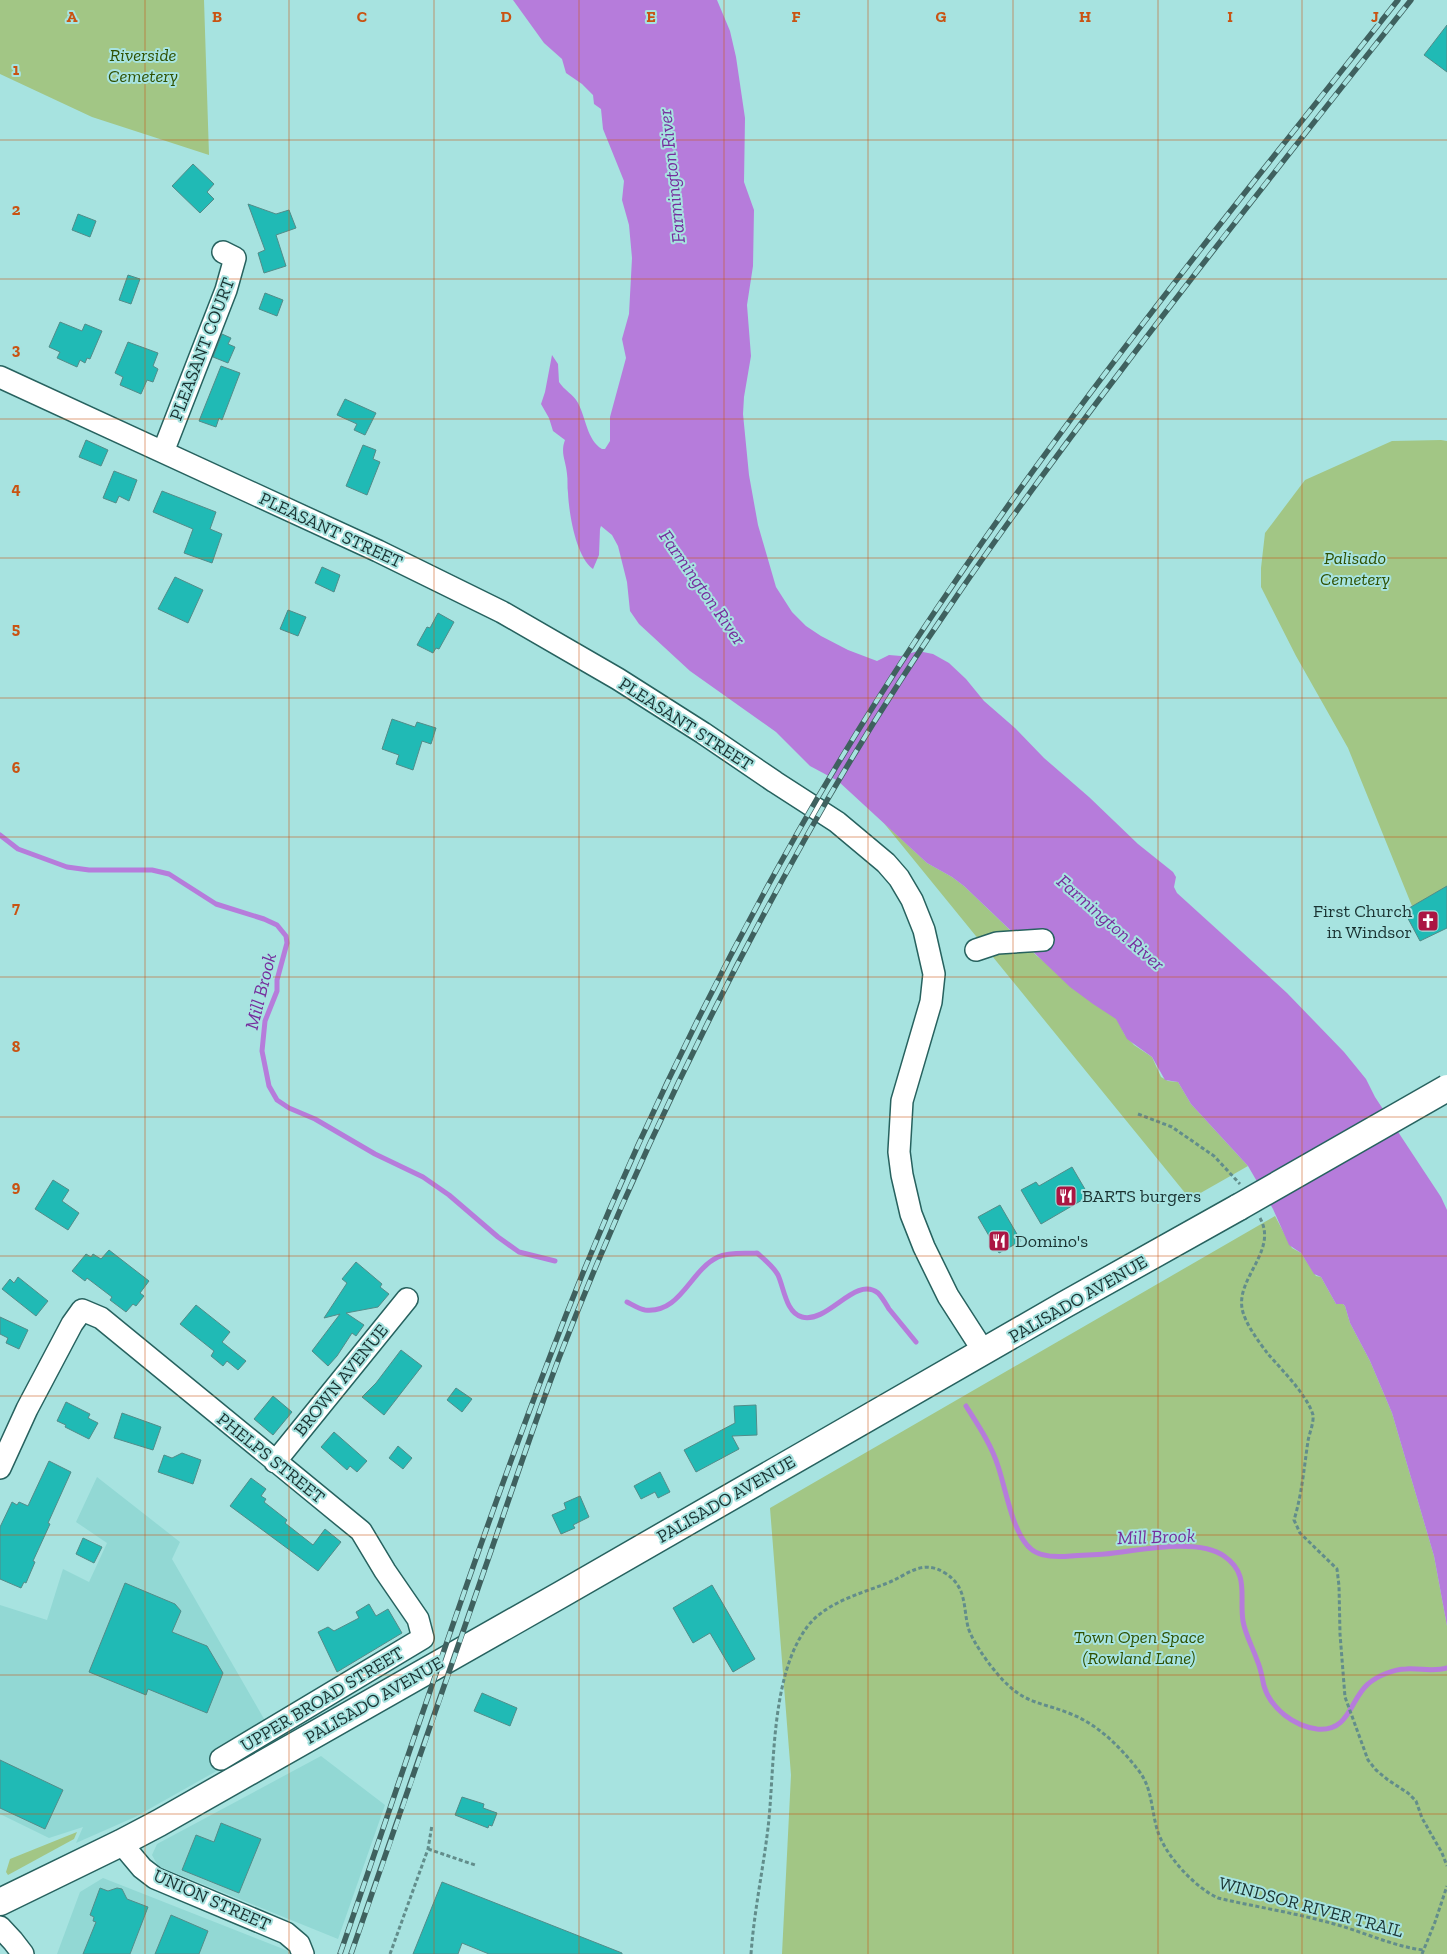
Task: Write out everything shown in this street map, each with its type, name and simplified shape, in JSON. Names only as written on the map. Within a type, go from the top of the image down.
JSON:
[{"type":"main road","name":"PALISADO AVENUE","points":[[0,1902],[121,1843],[1247,1204],[1447,1088]]},
{"type":"street","name":"PLEASANT COURT","points":[[163,452],[226,290],[235,258],[223,252]]},
{"type":"street","name":"PLEASANT STREET","points":[[0,377],[378,551],[502,612],[618,679],[703,732],[837,822],[886,863],[899,878],[912,900],[924,930],[934,974],[931,1002],[902,1101],[899,1152],[902,1175],[911,1214],[924,1247],[948,1296],[984,1352]]},
{"type":"street","points":[[976,950],[997,943],[1043,940]]},
{"type":"street","name":"BROWN AVENUE","points":[[275,1462],[407,1298]]},
{"type":"street","name":"PHELPS STREET","points":[[0,1468],[31,1401],[72,1324],[82,1310],[101,1318],[361,1531],[385,1571],[418,1619],[423,1638]]},
{"type":"street","name":"UPPER BROAD STREET","points":[[222,1759],[423,1638]]},
{"type":"street","name":"UNION STREET","points":[[121,1843],[148,1874],[176,1888],[286,1933],[299,1944],[303,1954]]},
{"type":"street","points":[[0,1927],[23,1954]]},
{"type":"path","points":[[1138,1114],[1172,1126],[1214,1156],[1239,1181],[1247,1204],[1262,1222],[1264,1242],[1241,1301],[1242,1311],[1257,1339],[1305,1400],[1313,1417],[1301,1497],[1294,1520],[1300,1533],[1337,1568],[1345,1697],[1368,1760],[1376,1770],[1408,1792],[1416,1801],[1422,1818],[1442,1853],[1447,1866]]},
{"type":"path","name":"WINDSOR RIVER TRAIL","points":[[751,1954],[768,1827],[776,1725],[789,1663],[799,1639],[808,1625],[833,1605],[896,1580],[919,1567],[938,1569],[955,1581],[963,1596],[968,1626],[974,1642],[1006,1684],[1028,1700],[1070,1713],[1094,1726],[1137,1769],[1146,1781],[1162,1843],[1195,1883],[1208,1893],[1218,1898],[1335,1924],[1422,1952],[1435,1922],[1447,1886]]},
{"type":"path","points":[[390,1954],[428,1849],[432,1825]]},
{"type":"path","points":[[428,1849],[475,1865]]},
{"type":"shaded area","points":[[97,1477],[180,1542],[172,1559],[275,1738],[135,1817],[76,1843],[83,1827],[49,1838],[0,1814],[0,1605],[47,1620],[63,1569],[89,1582],[107,1543],[76,1522]]},
{"type":"shaded area","points":[[321,1756],[385,1805],[338,1939],[158,1866],[152,1855],[157,1844]]},
{"type":"shaded area","points":[[103,1878],[291,1952],[290,1954],[57,1954],[80,1892]]},
{"type":"green space","name":"Riverside Cemetery","points":[[0,0],[204,0],[209,155],[92,117],[0,74]]},
{"type":"green space","name":"Palisado Cemetery","points":[[1392,441],[1447,441],[1447,891],[1412,906],[1348,748],[1296,656],[1261,587],[1261,568],[1265,533],[1305,480]]},
{"type":"green space","points":[[883,822],[927,863],[964,886],[1037,956],[1117,1019],[1125,1035],[1134,1045],[1152,1057],[1161,1077],[1168,1081],[1178,1082],[1191,1104],[1248,1166],[1190,1199]]},
{"type":"green space","name":"Town Open Space (Rowland Lane)","points":[[1275,1216],[1292,1248],[1301,1253],[1316,1276],[1321,1277],[1336,1304],[1343,1304],[1345,1306],[1350,1323],[1370,1361],[1392,1413],[1434,1556],[1447,1626],[1447,1954],[782,1954],[791,1775],[770,1508]]},
{"type":"green space","points":[[77,1832],[74,1839],[8,1875],[6,1872],[10,1859]]},
{"type":"water","name":"Farmington River","points":[[513,0],[717,0],[730,31],[745,118],[744,182],[754,210],[753,266],[747,305],[751,356],[743,414],[749,475],[758,525],[776,587],[792,612],[806,626],[848,650],[877,661],[889,655],[901,656],[918,651],[933,654],[949,663],[966,679],[984,701],[1015,728],[1044,758],[1089,797],[1138,844],[1173,872],[1176,877],[1174,887],[1177,893],[1287,993],[1344,1052],[1366,1079],[1375,1097],[1441,1197],[1447,1210],[1447,1626],[1434,1556],[1392,1413],[1370,1361],[1350,1323],[1345,1306],[1343,1304],[1336,1304],[1321,1277],[1314,1274],[1301,1253],[1289,1245],[1273,1209],[1248,1166],[1191,1104],[1178,1082],[1165,1080],[1152,1057],[1127,1039],[1116,1019],[1070,987],[964,886],[927,863],[838,781],[810,766],[776,732],[690,671],[639,624],[630,611],[627,582],[618,546],[612,535],[601,526],[599,555],[593,569],[582,555],[574,534],[570,512],[563,453],[565,440],[553,431],[549,418],[541,404],[552,355],[558,364],[559,382],[578,403],[593,440],[602,449],[605,449],[610,441],[610,417],[626,358],[622,339],[629,314],[632,258],[629,225],[622,200],[624,181],[603,129],[601,109],[594,104],[593,95],[582,84],[566,73],[562,59],[544,43]]},
{"type":"building","points":[[1447,25],[1447,72],[1424,55]]},
{"type":"building","points":[[193,164],[214,184],[207,192],[214,199],[200,213],[172,186]]},
{"type":"building","points":[[248,204],[276,214],[289,210],[296,228],[276,235],[286,266],[264,273],[258,253],[265,250]]},
{"type":"building","points":[[78,214],[96,221],[90,237],[72,230]]},
{"type":"building","points":[[128,275],[140,279],[131,304],[119,300]]},
{"type":"building","points":[[265,293],[283,300],[277,316],[259,309]]},
{"type":"building","points":[[60,322],[82,331],[85,324],[102,331],[90,359],[87,358],[85,363],[80,360],[77,367],[57,358],[60,352],[49,347]]},
{"type":"building","points":[[222,334],[231,338],[228,344],[235,347],[228,363],[213,357]]},
{"type":"building","points":[[128,342],[158,353],[153,366],[158,369],[153,382],[147,380],[141,394],[120,385],[123,377],[115,373]]},
{"type":"building","points":[[221,366],[240,373],[222,420],[219,418],[216,427],[199,421]]},
{"type":"building","points":[[345,399],[376,413],[365,435],[354,430],[357,424],[337,415]]},
{"type":"building","points":[[86,440],[108,450],[101,466],[79,457]]},
{"type":"building","points":[[363,445],[376,450],[373,459],[380,462],[367,495],[346,486]]},
{"type":"building","points":[[114,471],[137,480],[129,501],[119,496],[116,503],[103,498]]},
{"type":"building","points":[[162,491],[216,512],[210,529],[222,534],[212,563],[184,553],[193,529],[153,512]]},
{"type":"building","points":[[322,567],[340,575],[334,592],[315,583]]},
{"type":"building","points":[[175,577],[203,590],[188,623],[158,609]]},
{"type":"building","points":[[288,610],[306,617],[298,636],[280,629]]},
{"type":"building","points":[[438,613],[454,622],[439,649],[436,648],[433,653],[417,645],[427,627],[430,628]]},
{"type":"building","points":[[392,719],[415,727],[417,722],[436,728],[431,744],[422,741],[413,770],[396,764],[399,755],[382,749]]},
{"type":"building","name":"First Church in Windsor","points":[[1447,886],[1447,928],[1420,941],[1404,911]]},
{"type":"building","points":[[1072,1167],[1089,1196],[1041,1224],[1021,1190],[1036,1182],[1039,1186]]},
{"type":"building","points":[[53,1180],[69,1190],[62,1201],[79,1213],[68,1230],[35,1209]]},
{"type":"building","points":[[1000,1205],[1021,1241],[999,1253],[978,1217]]},
{"type":"building","points":[[109,1250],[149,1281],[140,1293],[144,1296],[136,1306],[133,1304],[126,1312],[110,1300],[112,1297],[87,1278],[85,1281],[72,1271],[86,1254],[91,1257],[93,1254],[101,1259]]},
{"type":"building","points":[[356,1262],[382,1284],[380,1287],[389,1294],[378,1307],[346,1313],[364,1325],[356,1336],[352,1333],[328,1366],[312,1351],[340,1314],[324,1318],[347,1283],[342,1279]]},
{"type":"building","points":[[18,1277],[48,1301],[36,1316],[2,1289],[10,1279],[14,1283]]},
{"type":"building","points":[[196,1305],[230,1332],[222,1342],[246,1361],[238,1370],[227,1361],[223,1366],[211,1356],[214,1351],[180,1324]]},
{"type":"building","points":[[0,1317],[28,1330],[19,1349],[6,1343],[8,1338],[0,1334]]},
{"type":"building","points":[[401,1350],[422,1366],[384,1415],[362,1397],[376,1383]]},
{"type":"building","points":[[456,1388],[472,1399],[462,1412],[447,1400]]},
{"type":"building","points":[[273,1396],[292,1412],[273,1435],[254,1419]]},
{"type":"building","points":[[66,1402],[90,1414],[88,1418],[98,1423],[89,1439],[57,1421]]},
{"type":"building","points":[[756,1405],[757,1435],[732,1436],[739,1449],[696,1472],[684,1450],[735,1423],[734,1406]]},
{"type":"building","points":[[122,1413],[161,1427],[153,1450],[114,1438]]},
{"type":"building","points":[[334,1432],[367,1461],[357,1472],[350,1466],[347,1470],[321,1447]]},
{"type":"building","points":[[398,1446],[412,1458],[403,1469],[389,1458]]},
{"type":"building","points":[[182,1453],[201,1460],[193,1484],[158,1472],[164,1455],[172,1458]]},
{"type":"building","points":[[49,1461],[71,1472],[48,1523],[50,1524],[33,1561],[35,1562],[26,1583],[24,1582],[21,1588],[0,1579],[0,1527],[12,1502],[17,1505],[19,1502],[28,1506]]},
{"type":"building","points":[[660,1472],[670,1492],[658,1498],[655,1492],[641,1499],[634,1486]]},
{"type":"building","points":[[251,1478],[266,1489],[261,1496],[266,1499],[264,1502],[287,1520],[285,1523],[313,1545],[325,1529],[341,1542],[318,1571],[230,1506]]},
{"type":"building","points":[[580,1496],[589,1517],[573,1525],[575,1528],[561,1534],[552,1515],[566,1509],[564,1503]]},
{"type":"building","points":[[83,1538],[102,1547],[94,1563],[76,1554]]},
{"type":"building","points":[[125,1583],[175,1604],[181,1611],[172,1632],[207,1646],[223,1673],[207,1713],[148,1689],[146,1695],[89,1672]]},
{"type":"building","points":[[712,1585],[755,1659],[733,1672],[710,1633],[693,1643],[673,1608]]},
{"type":"building","points":[[369,1604],[376,1616],[388,1609],[402,1633],[337,1672],[318,1632],[328,1627],[334,1631],[359,1618],[356,1612]]},
{"type":"building","points":[[482,1693],[517,1708],[510,1726],[474,1711]]},
{"type":"building","points":[[0,1760],[63,1790],[45,1829],[0,1808]]},
{"type":"building","points":[[462,1797],[484,1804],[483,1808],[497,1813],[492,1826],[489,1825],[488,1828],[455,1815]]},
{"type":"building","points":[[221,1823],[261,1839],[239,1893],[182,1870],[196,1835],[214,1842]]},
{"type":"building","points":[[442,1882],[622,1954],[489,1954],[462,1943],[458,1954],[413,1954]]},
{"type":"building","points":[[100,1888],[108,1891],[117,1888],[122,1889],[127,1899],[148,1907],[130,1954],[83,1954],[96,1922],[93,1921],[94,1917],[90,1915]]},
{"type":"building","points":[[171,1915],[208,1931],[199,1954],[155,1954]]},
{"type":"waterway","name":"Mill Brook","points":[[0,835],[18,849],[67,867],[89,870],[152,870],[169,874],[216,904],[277,925],[286,936],[287,943],[277,980],[277,991],[265,1021],[262,1051],[269,1086],[277,1100],[289,1108],[315,1119],[375,1154],[423,1177],[449,1195],[498,1237],[519,1252],[555,1261]]},
{"type":"waterway","name":"Mill Brook","points":[[627,1302],[645,1310],[657,1309],[668,1305],[677,1298],[708,1263],[718,1257],[722,1255],[757,1253],[769,1263],[778,1275],[786,1299],[792,1311],[797,1315],[812,1317],[822,1314],[860,1290],[869,1289],[878,1293],[916,1342]]},
{"type":"waterway","name":"Mill Brook","points":[[966,1406],[992,1450],[1019,1533],[1024,1542],[1035,1552],[1062,1557],[1183,1546],[1212,1550],[1224,1556],[1232,1563],[1237,1570],[1242,1586],[1244,1626],[1260,1667],[1267,1694],[1278,1709],[1292,1720],[1308,1727],[1328,1729],[1343,1720],[1362,1690],[1381,1676],[1401,1669],[1437,1670],[1447,1668]]},
{"type":"railway","points":[[340,1954],[442,1655],[549,1359],[633,1156],[729,958],[799,830],[865,720],[934,613],[1007,507],[1082,404],[1160,302],[1398,0]]},
{"type":"railway","points":[[351,1954],[559,1358],[613,1225],[642,1160],[704,1030],[770,902],[878,716],[917,655],[998,537],[1161,318],[1411,0]]},
{"type":"place","name":"First Church in Windsor","points":[[1428,921]]},
{"type":"place","name":"BARTS burgers","points":[[1066,1196]]},
{"type":"place","name":"Domino's","points":[[999,1241]]}]
